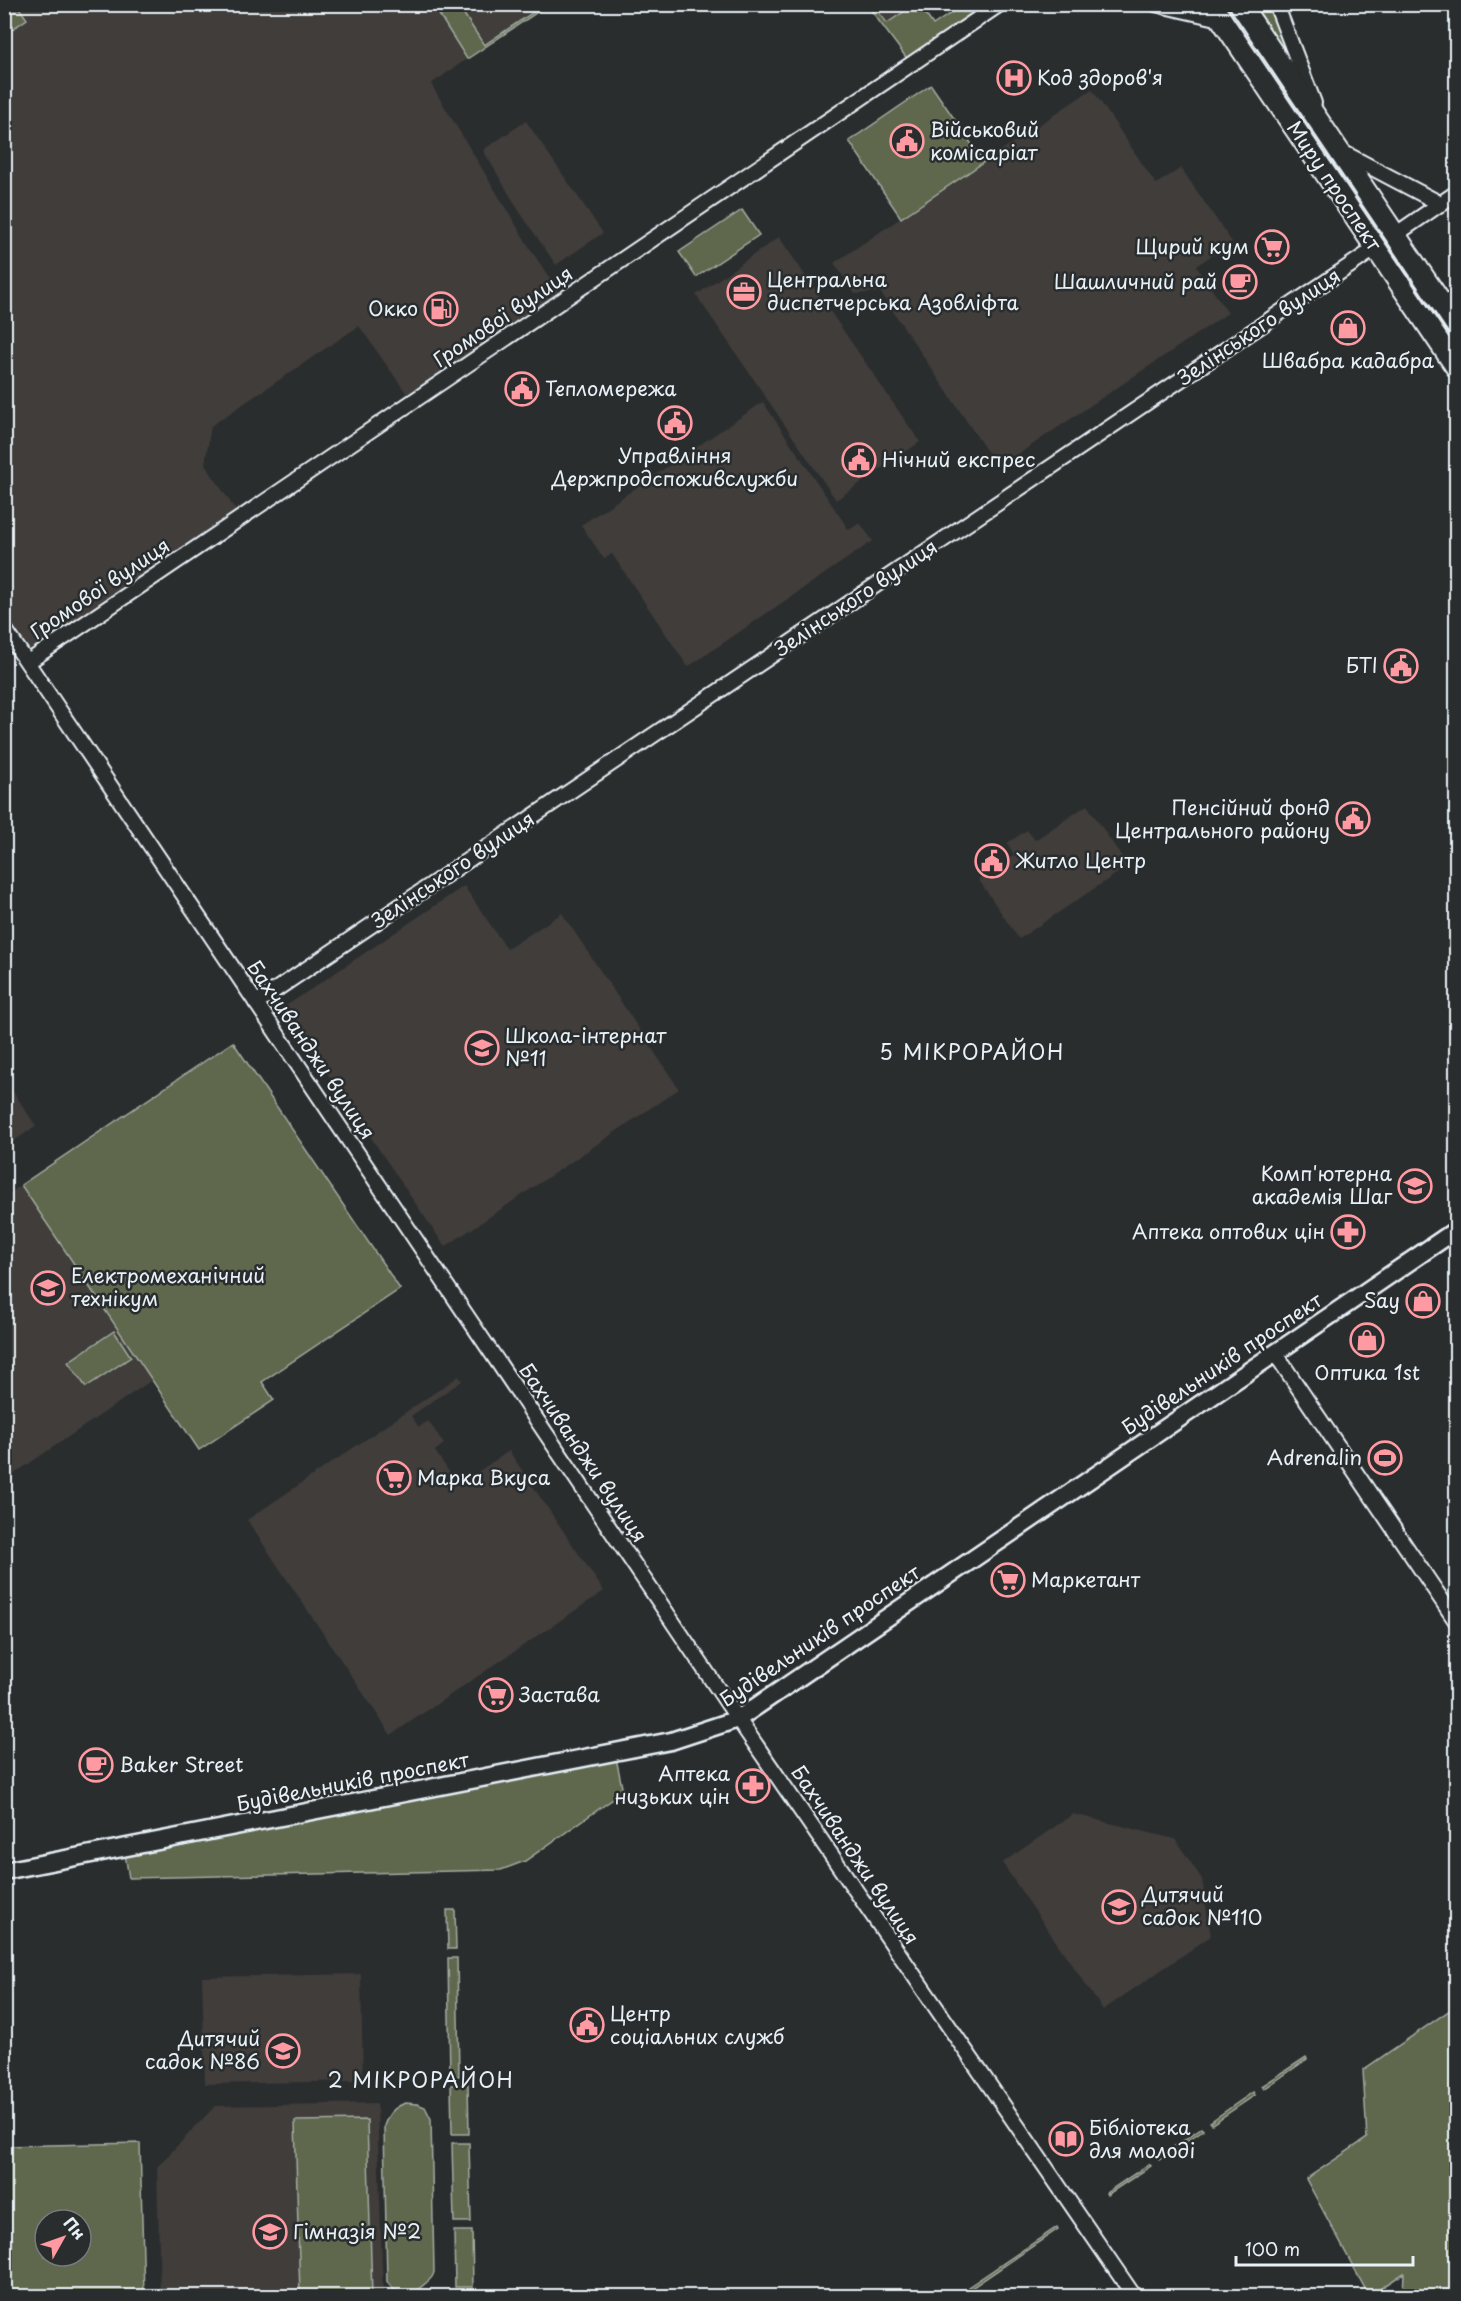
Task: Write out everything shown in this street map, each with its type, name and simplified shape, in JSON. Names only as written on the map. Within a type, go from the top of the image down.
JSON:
[{"type":"highway","name":"Миру проспект","points":[[1240,4],[1456,325]]},
{"type":"highway","name":"Миру проспект","points":[[1216,12],[1456,367]]},
{"type":"highway","name":"Зелінського вулиця","points":[[1376,248],[1395,235]]},
{"type":"main road","name":"Будівельників проспект","points":[[4,1871],[671,1741],[738,1719],[1456,1230]]},
{"type":"street","name":"Громової вулиця","points":[[28,662],[1000,4]]},
{"type":"street","points":[[1155,4],[1216,12]]},
{"type":"street","points":[[1276,4],[1324,130]]},
{"type":"street","points":[[1338,150],[1441,204]]},
{"type":"street","name":"Зелінського вулиця","points":[[1395,235],[1456,194]]},
{"type":"street","name":"Зелінського вулиця","points":[[256,1003],[1376,248]]},
{"type":"street","name":"Бахчиванджи вулиця","points":[[4,628],[738,1719],[1134,2296]]},
{"type":"street","points":[[1275,1353],[1456,1621]]},
{"type":"shaded area","points":[[17,5],[433,5],[467,59],[431,84],[533,253],[561,295],[409,397],[359,326],[211,426],[205,464],[237,512],[30,652],[4,614],[4,34],[27,19]]},
{"type":"shaded area","points":[[458,5],[544,5],[484,45]]},
{"type":"shaded area","points":[[873,5],[914,5],[887,23]]},
{"type":"shaded area","points":[[1092,89],[1156,184],[1181,168],[1232,242],[1196,266],[1228,313],[998,468],[880,292],[855,294],[834,263]]},
{"type":"shaded area","points":[[526,121],[603,233],[556,265],[519,211],[483,150]]},
{"type":"shaded area","points":[[779,237],[920,442],[836,500],[696,295]]},
{"type":"shaded area","points":[[763,402],[849,530],[860,523],[873,541],[688,667],[612,554],[604,559],[581,525]]},
{"type":"shaded area","points":[[1087,805],[1128,866],[1019,939],[978,879],[1014,855],[1007,843],[1027,830],[1035,840]]},
{"type":"shaded area","name":"Школа-інтернат №11","points":[[464,886],[507,949],[562,913],[679,1089],[445,1247],[283,1008]]},
{"type":"shaded area","points":[[5,1079],[36,1126],[4,1147]]},
{"type":"shaded area","name":"Електромеханічний технікум","points":[[21,1185],[152,1380],[5,1480],[5,1197]]},
{"type":"shaded area","name":"Застава","points":[[459,1376],[462,1381],[411,1416],[419,1427],[428,1421],[436,1432],[444,1444],[435,1451],[458,1485],[509,1451],[604,1591],[391,1735],[247,1520]]},
{"type":"shaded area","name":"Дитячий садок №110","points":[[1073,1814],[1175,1839],[1202,1879],[1211,1936],[1103,2010],[1002,1863]]},
{"type":"shaded area","name":"Дитячий садок №86","points":[[361,1974],[363,2081],[205,2084],[202,1977]]},
{"type":"shaded area","name":"Гімназія №2","points":[[377,2103],[383,2296],[160,2296],[157,2167],[215,2106]]},
{"type":"green space","points":[[5,4],[17,5],[27,19],[5,34]]},
{"type":"green space","points":[[433,5],[458,5],[484,45],[544,5],[548,5],[467,59]]},
{"type":"green space","points":[[867,5],[873,5],[887,23],[914,5],[922,5],[920,6],[933,25],[963,5],[991,5],[908,60]]},
{"type":"green space","points":[[1252,5],[1271,5],[1297,71]]},
{"type":"green space","points":[[931,85],[984,162],[901,218],[849,141]]},
{"type":"green space","points":[[742,210],[759,235],[696,277],[679,252]]},
{"type":"green space","points":[[233,1042],[400,1289],[262,1382],[274,1400],[199,1450],[21,1185]]},
{"type":"green space","points":[[114,1331],[131,1357],[86,1387],[68,1362]]},
{"type":"green space","points":[[616,1758],[623,1792],[525,1861],[501,1870],[129,1878],[125,1854],[471,1786],[472,1789],[555,1773],[554,1770]]},
{"type":"green space","points":[[447,1910],[455,1910],[456,1949],[448,1949]]},
{"type":"green space","points":[[448,1958],[457,1958],[459,2076],[450,2076]]},
{"type":"green space","points":[[1456,2006],[1456,2296],[1403,2296],[1404,2273],[1369,2296],[1306,2179],[1367,2138],[1363,2070]]},
{"type":"green space","points":[[1306,2057],[1307,2059],[1264,2089],[1262,2086]]},
{"type":"green space","points":[[468,2084],[469,2134],[452,2134],[451,2085]]},
{"type":"green space","points":[[1253,2092],[1255,2095],[1212,2124],[1210,2122]]},
{"type":"green space","points":[[405,2103],[425,2107],[431,2119],[434,2272],[433,2276],[421,2287],[411,2293],[402,2294],[387,2282],[384,2126],[392,2112]]},
{"type":"green space","points":[[367,2120],[372,2296],[300,2296],[295,2121]]},
{"type":"green space","points":[[1201,2128],[1203,2130],[1159,2160],[1158,2158]]},
{"type":"green space","points":[[140,2143],[144,2296],[5,2296],[5,2146]]},
{"type":"green space","points":[[452,2143],[469,2143],[471,2222],[454,2222]]},
{"type":"green space","points":[[1149,2164],[1151,2166],[1107,2195],[1106,2193]]},
{"type":"green space","points":[[1057,2227],[1058,2229],[970,2289],[968,2287]]},
{"type":"green space","points":[[454,2231],[472,2231],[473,2287],[455,2287]]},
{"type":"place","name":"Код здоров'я","points":[[1014,78]]},
{"type":"place","name":"Військовий комісаріат","points":[[907,141]]},
{"type":"place","name":"Щирий кум","points":[[1272,247]]},
{"type":"place","name":"Шашличний рай","points":[[1240,282]]},
{"type":"place","name":"Центральна диспетчерська Азовліфта","points":[[744,292]]},
{"type":"place","name":"Окко","points":[[441,309]]},
{"type":"place","name":"Швабра кадабра","points":[[1348,328]]},
{"type":"place","name":"Тепломережа","points":[[522,389]]},
{"type":"place","name":"Управління Держпродспоживслужби","points":[[675,423]]},
{"type":"place","name":"Нічний експрес","points":[[859,460]]},
{"type":"place","name":"БТІ","points":[[1401,666]]},
{"type":"place","name":"Пенсійний фонд Центрального району","points":[[1353,819]]},
{"type":"place","name":"Житло Центр","points":[[992,861]]},
{"type":"place","name":"Школа-інтернат №11","points":[[482,1048]]},
{"type":"place","name":"Комп'ютерна академія Шаг","points":[[1415,1186]]},
{"type":"place","name":"Аптека оптових цін","points":[[1348,1232]]},
{"type":"place","name":"Електромеханічний технікум","points":[[48,1288]]},
{"type":"place","name":"Say","points":[[1423,1301]]},
{"type":"place","name":"Оптика 1st","points":[[1367,1340]]},
{"type":"place","name":"Adrenalin","points":[[1385,1458]]},
{"type":"place","name":"Марка Вкуса","points":[[394,1478]]},
{"type":"place","name":"Маркетант","points":[[1008,1580]]},
{"type":"place","name":"Застава","points":[[496,1695]]},
{"type":"place","name":"Baker Street","points":[[96,1765]]},
{"type":"place","name":"Аптека низьких цін","points":[[753,1786]]},
{"type":"place","name":"Дитячий садок №110","points":[[1119,1907]]},
{"type":"place","name":"Центр соціальних служб","points":[[587,2025]]},
{"type":"place","name":"Дитячий садок №86","points":[[283,2051]]},
{"type":"place","name":"Бібліотека для молоді","points":[[1066,2139]]},
{"type":"place","name":"Гімназія №2","points":[[270,2232]]},
{"type":"district","name":"5 МІКРОРАЙОН","points":[[972,1053]]},
{"type":"district","name":"2 МІКРОРАЙОН","points":[[421,2081]]}]
